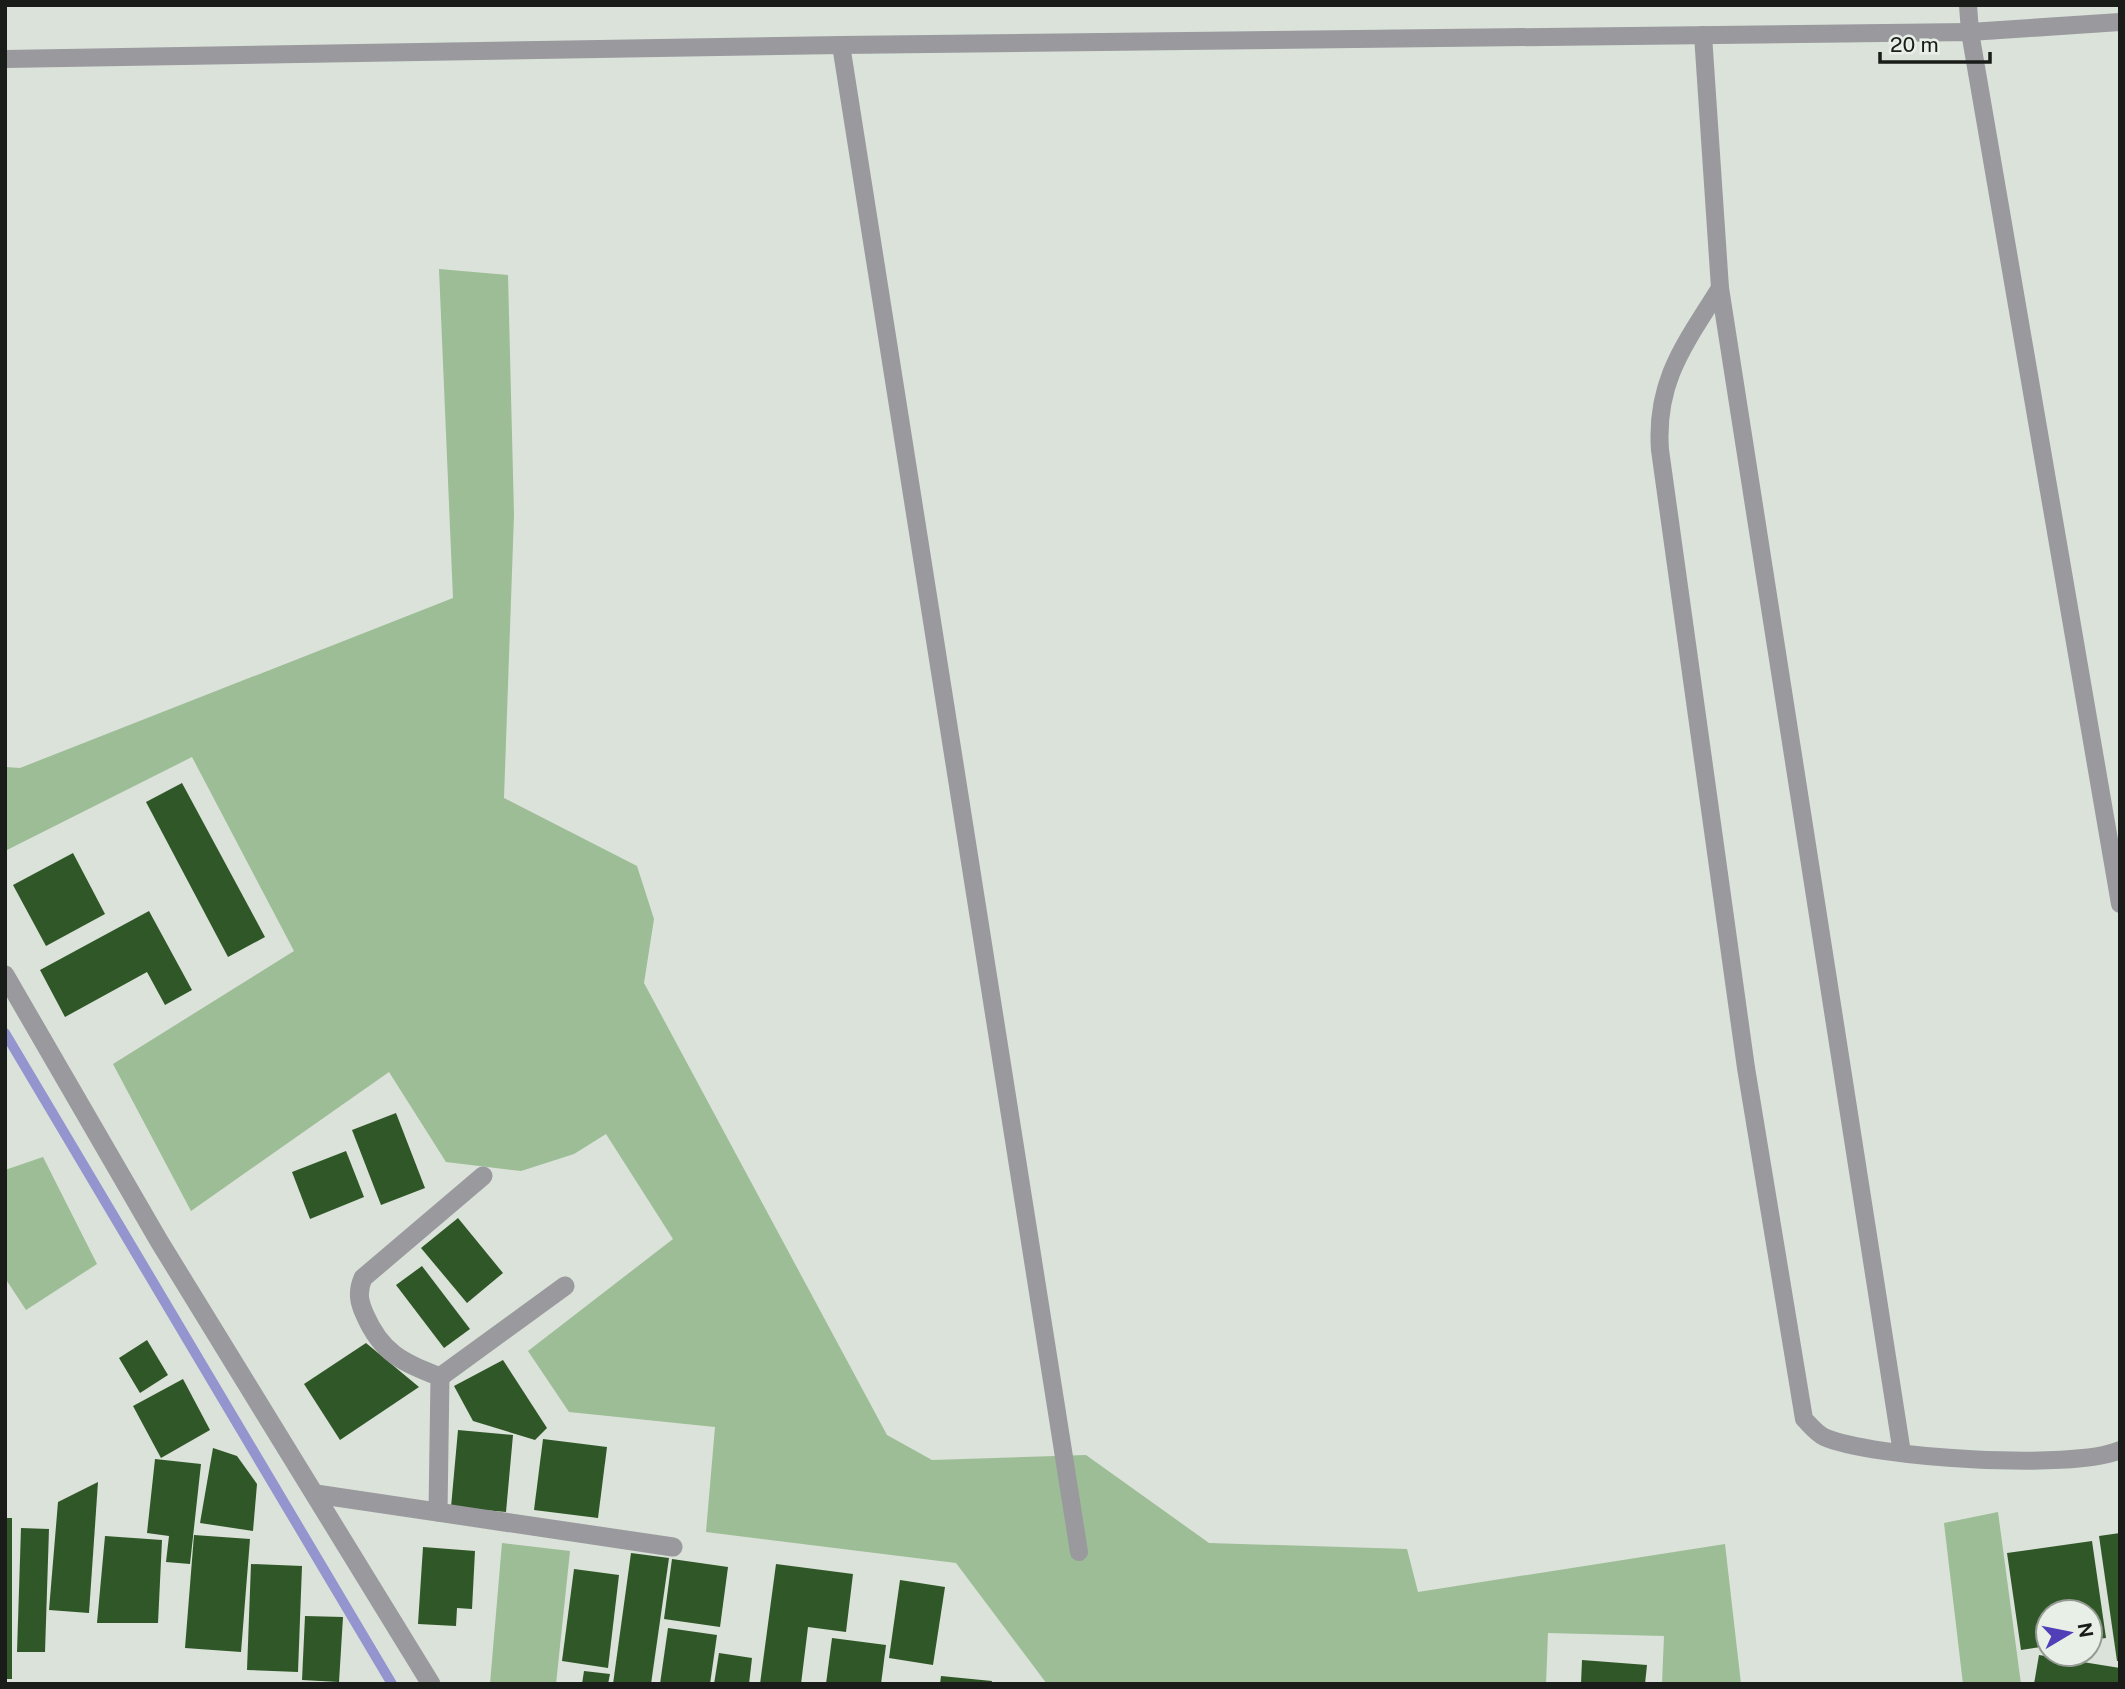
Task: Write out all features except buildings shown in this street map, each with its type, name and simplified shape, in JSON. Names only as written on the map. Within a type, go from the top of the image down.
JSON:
[{"type":"street","points":[[5,975],[159,1241],[431,1684]]},
{"type":"street","points":[[440,1377],[385,1349],[364,1313],[359,1288],[363,1278],[483,1176]]},
{"type":"street","points":[[440,1377],[565,1286]]},
{"type":"street","points":[[438,1512],[440,1377]]},
{"type":"street","points":[[316,1494],[673,1547]]},
{"type":"lane","points":[[1968,5],[1970,32],[2120,904]]},
{"type":"lane","points":[[5,59],[841,45],[1970,32],[2120,22]]},
{"type":"lane","points":[[1703,35],[1720,288],[1902,1452]]},
{"type":"lane","points":[[841,45],[1079,1552]]},
{"type":"lane","points":[[1720,288],[1671,368],[1658,421],[1746,1068],[1804,1419],[1821,1436],[1858,1448],[1976,1460],[2094,1457],[2120,1450]]},
{"type":"green space","points":[[439,269],[508,275],[514,515],[504,798],[637,866],[654,919],[644,983],[887,1435],[932,1460],[1086,1455],[1209,1543],[1407,1549],[1418,1592],[1725,1544],[1741,1684],[1662,1684],[1664,1636],[1548,1633],[1546,1684],[1047,1684],[956,1563],[706,1532],[715,1427],[569,1412],[528,1351],[673,1239],[606,1134],[574,1154],[521,1171],[446,1162],[389,1072],[191,1211],[113,1064],[294,951],[192,757],[5,851],[5,767],[20,768],[453,598]]},
{"type":"green space","points":[[43,1157],[97,1264],[26,1310],[5,1278],[5,1170]]},
{"type":"green space","points":[[1998,1512],[2021,1684],[1963,1684],[1944,1523]]},
{"type":"green space","points":[[502,1543],[570,1551],[556,1684],[490,1684]]},
{"type":"waterway","points":[[5,1033],[392,1684]]}]
